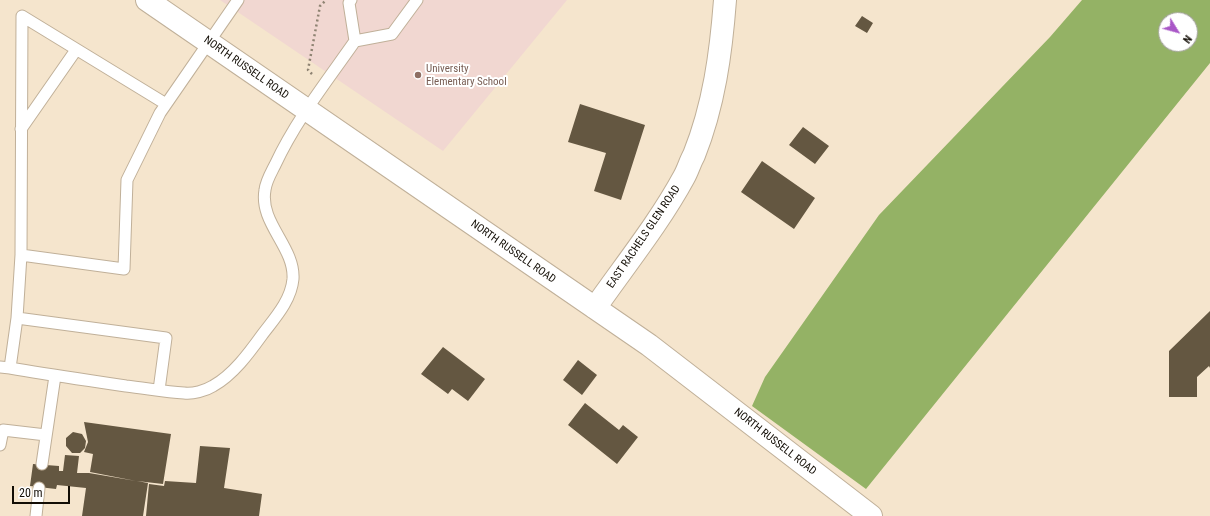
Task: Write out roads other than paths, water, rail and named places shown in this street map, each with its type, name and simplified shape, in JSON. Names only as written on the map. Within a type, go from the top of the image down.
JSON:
[{"type":"street","name":"NORTH RUSSELL ROAD","points":[[147,0],[649,345],[871,516]]},
{"type":"street","name":"EAST RACHELS GLEN ROAD","points":[[595,308],[658,221],[685,176],[703,132],[718,73],[725,0]]},
{"type":"lane","points":[[21,255],[124,269],[127,180],[160,113],[238,0]]},
{"type":"lane","points":[[351,0],[349,3],[355,41]]},
{"type":"lane","points":[[166,104],[22,16],[21,255],[17,318],[5,368],[185,393],[199,392],[213,386],[227,376],[246,356],[285,304],[293,282],[292,268],[288,254],[275,230],[264,202],[264,190],[266,183],[283,148],[306,110],[355,41],[392,34],[417,0]]},
{"type":"lane","points":[[21,129],[76,50]]},
{"type":"lane","points":[[17,318],[166,338],[159,390]]},
{"type":"lane","points":[[42,464],[55,376]]},
{"type":"lane","points":[[0,445],[3,430],[46,435]]},
{"type":"lane","points":[[36,516],[39,488]]},
{"type":"place","name":"University Elementary School","points":[[418,75]]}]
